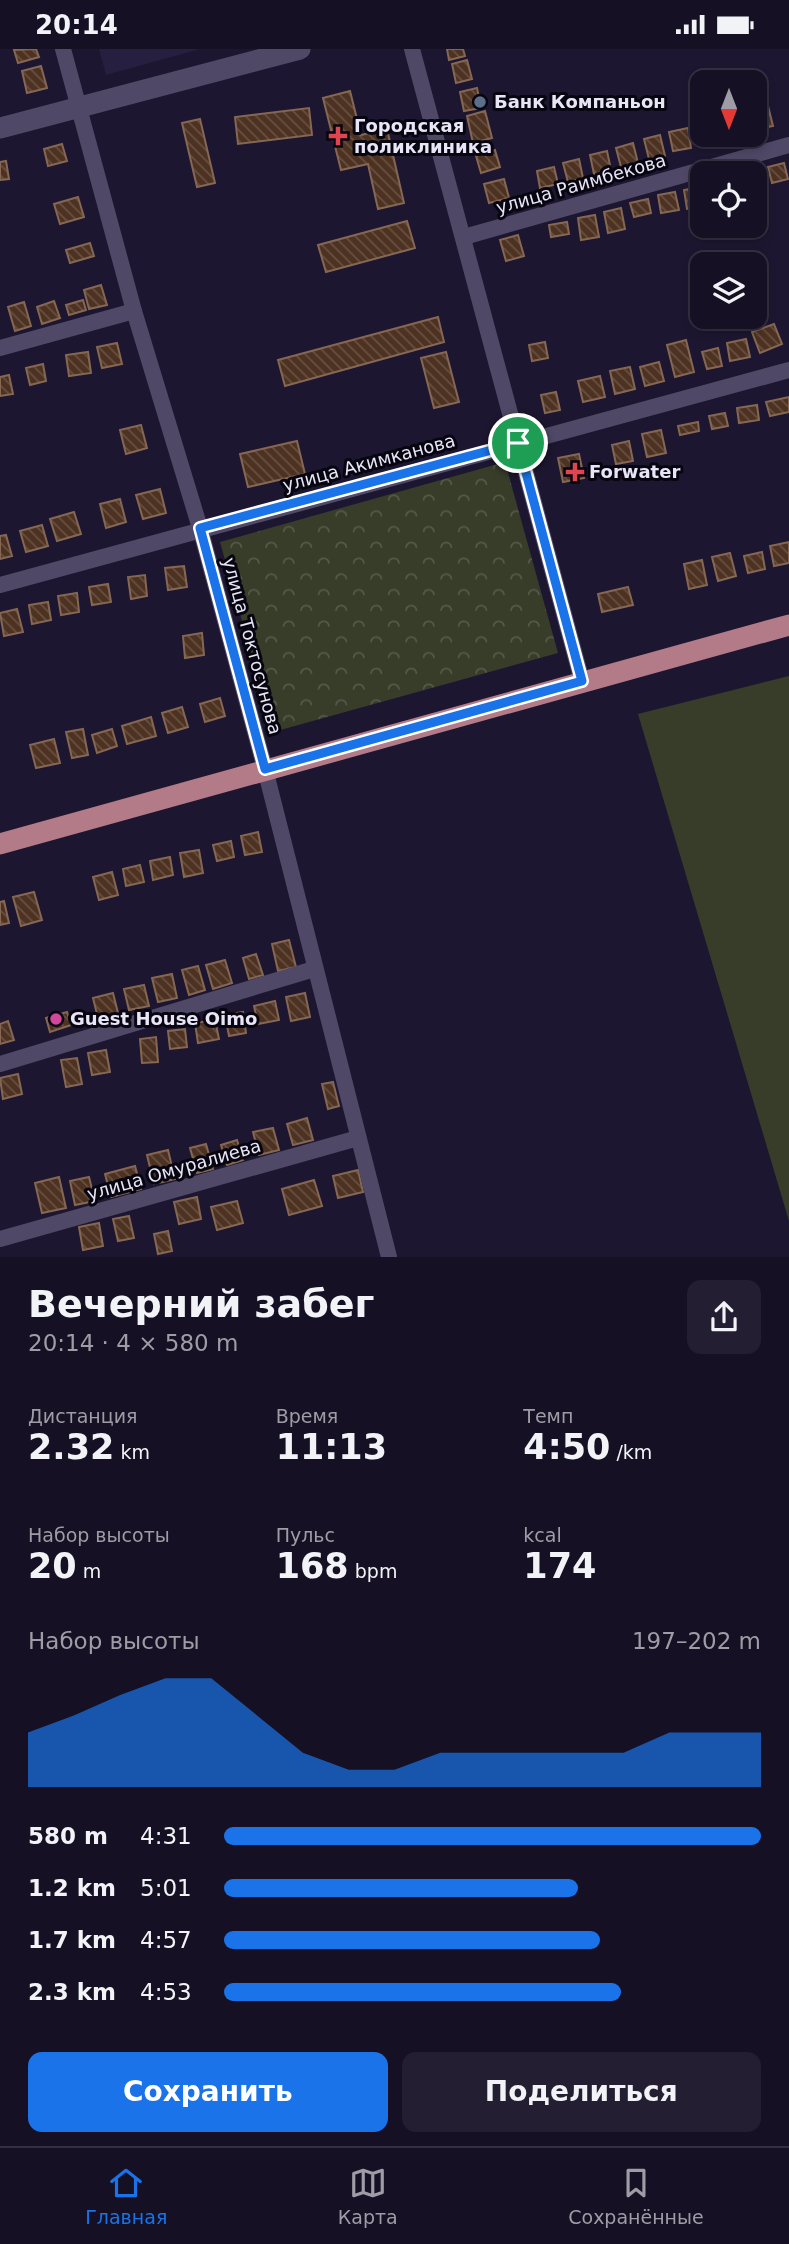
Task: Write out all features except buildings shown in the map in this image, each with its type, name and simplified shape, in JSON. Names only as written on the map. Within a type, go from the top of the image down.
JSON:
[{"type":"main road","points":[[0,845],[789,625]]},
{"type":"street","name":"улица Токтосунова","points":[[63,49],[134,311],[200,528],[265,769],[389,1257]]},
{"type":"street","points":[[0,128],[300,49]]},
{"type":"street","points":[[412,49],[582,681]]},
{"type":"street","name":"улица Раимбекова","points":[[464,237],[789,145]]},
{"type":"street","points":[[0,348],[134,311]]},
{"type":"street","name":"улица Акимканова","points":[[0,585],[200,528],[789,370]]},
{"type":"street","points":[[0,1064],[314,969]]},
{"type":"street","name":"улица Омуралиева","points":[[0,1239],[358,1138]]},
{"type":"shaded area","points":[[99,49],[200,49],[106,75]]},
{"type":"green space","points":[[505,462],[558,653],[273,732],[220,542]]},
{"type":"green space","points":[[789,676],[789,1221],[638,714]]},
{"type":"place","name":"Банк Компаньон","points":[[480,102]]},
{"type":"place","name":"Городская поликлиника","points":[[338,136]]},
{"type":"place","name":"Forwater","points":[[575,472]]},
{"type":"place","name":"Guest House Oimo","points":[[56,1019]]},
{"type":"route","points":[[518,443],[582,681],[265,769],[200,528],[518,443]]}]
